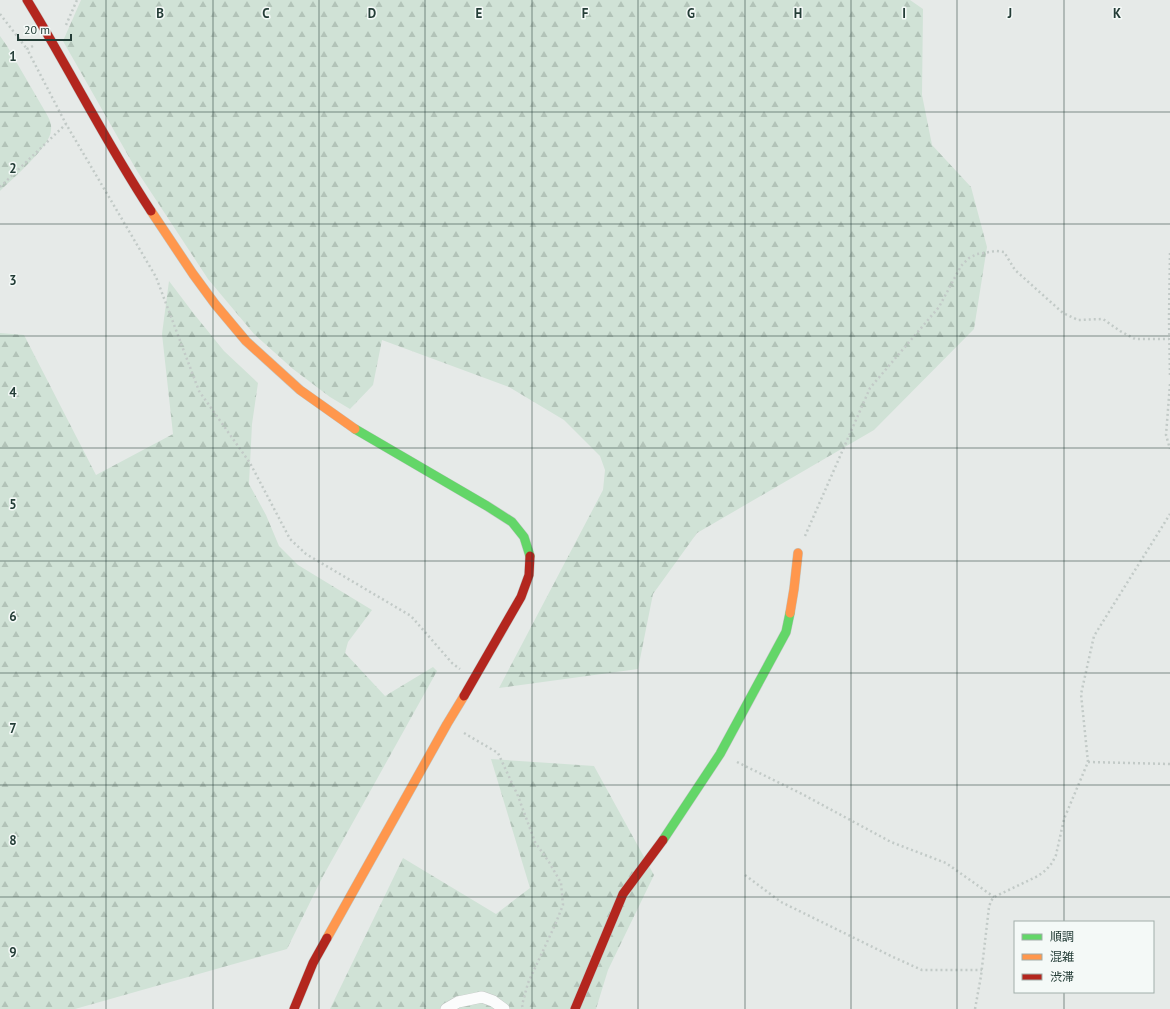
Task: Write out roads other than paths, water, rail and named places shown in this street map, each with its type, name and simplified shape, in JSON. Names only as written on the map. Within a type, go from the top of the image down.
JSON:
[{"type":"street","points":[[27,0],[130,179],[193,274],[215,304],[246,341],[300,390],[360,433],[512,522],[524,537],[530,555],[529,575],[521,597],[475,679],[447,724],[313,963],[294,1009]]},
{"type":"street","points":[[575,1009],[623,894],[662,841],[720,754],[786,632],[794,589],[798,553]]},
{"type":"lane","points":[[446,1009],[458,1002],[482,997],[493,1001],[504,1009]]}]
